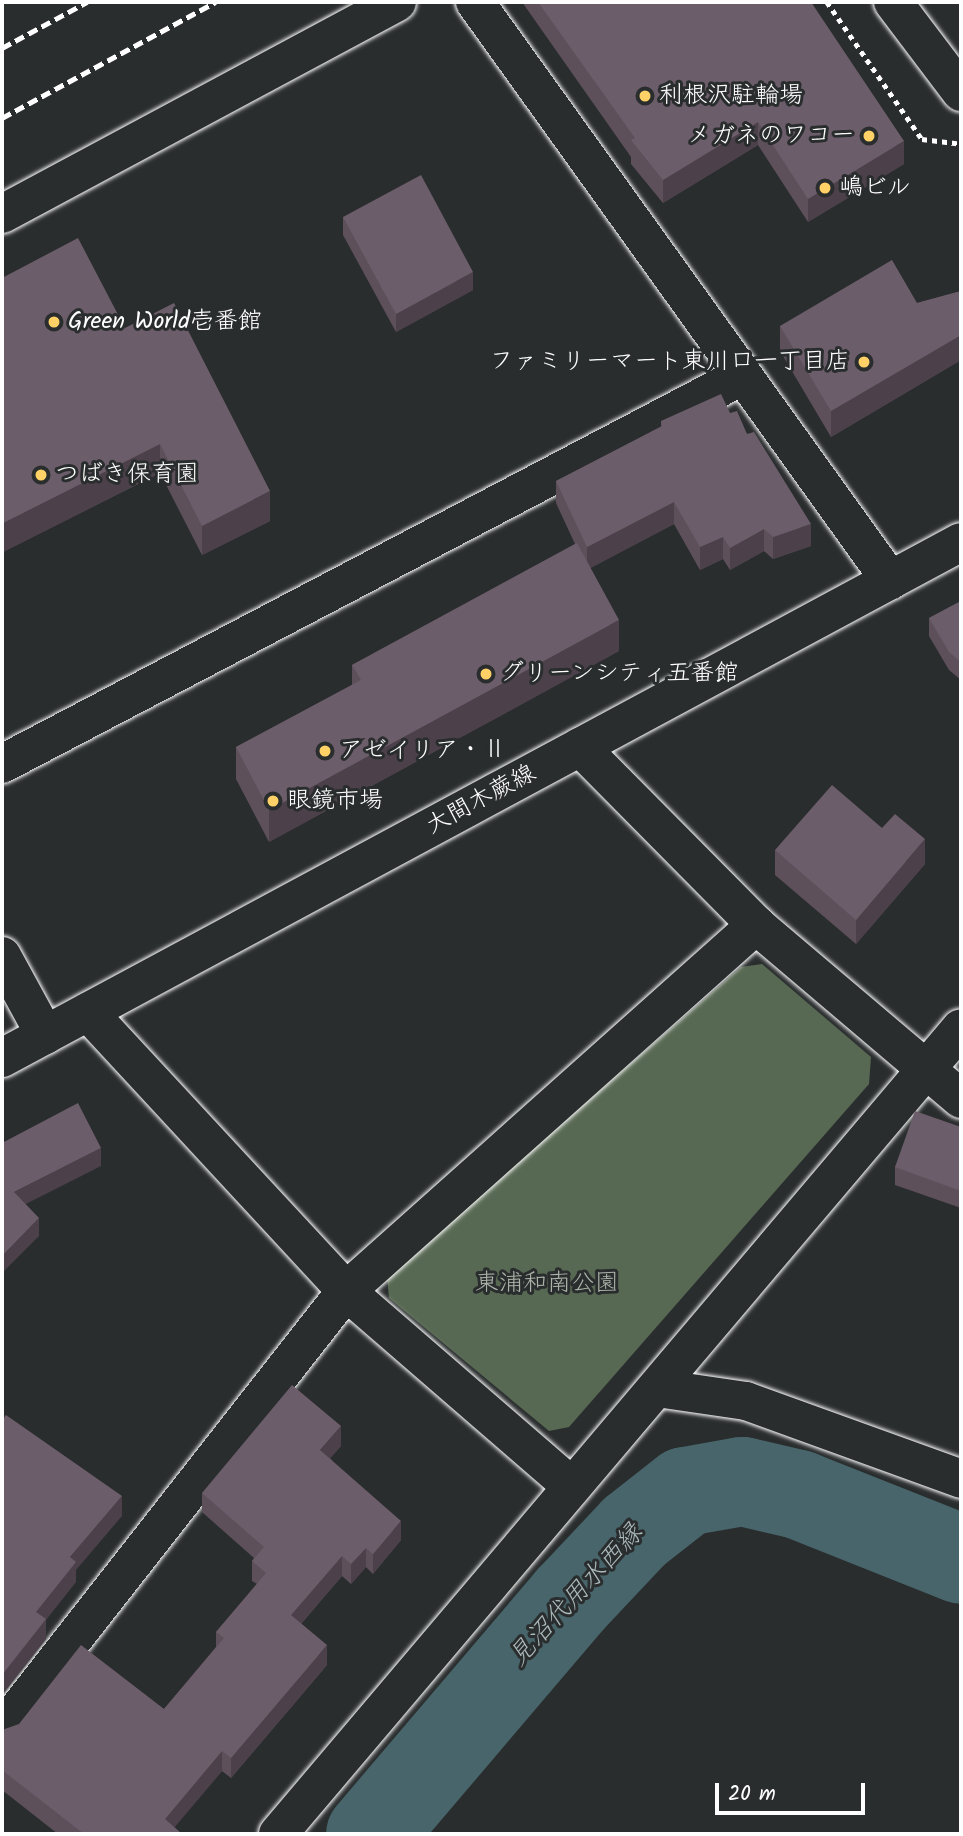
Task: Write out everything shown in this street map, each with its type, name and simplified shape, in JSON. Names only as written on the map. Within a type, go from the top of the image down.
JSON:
[{"type":"street","points":[[2,214],[397,2]]},
{"type":"street","points":[[475,2],[890,580]]},
{"type":"street","points":[[893,2],[961,92]]},
{"type":"street","points":[[2,764],[742,376]]},
{"type":"street","name":"大間木蕨線","points":[[2,1058],[961,542]]},
{"type":"street","points":[[580,747],[756,925],[961,1099]]},
{"type":"street","points":[[2,1730],[346,1291],[756,925]]},
{"type":"street","points":[[2,956],[45,1035]]},
{"type":"street","points":[[88,1012],[346,1291],[572,1487]]},
{"type":"street","points":[[278,1834],[961,1028]]},
{"type":"street","points":[[657,1388],[746,1401],[961,1479]]},
{"type":"path","points":[[827,2],[922,139],[961,144]]},
{"type":"green space","name":"東浦和南公園","points":[[762,964],[871,1057],[869,1084],[569,1427],[549,1431],[389,1298],[387,1277],[741,967]]},
{"type":"building","points":[[538,2],[811,2],[904,141],[808,199],[758,122],[663,180],[631,140],[635,138]]},
{"type":"building","points":[[421,175],[473,272],[396,314],[343,217]]},
{"type":"building","points":[[78,238],[125,328],[174,303],[270,491],[202,526],[160,444],[3,523],[2,278]]},
{"type":"building","points":[[892,260],[917,303],[961,291],[961,335],[831,411],[780,326]]},
{"type":"building","points":[[721,394],[730,413],[737,411],[747,434],[754,432],[811,524],[773,537],[764,529],[730,548],[723,537],[700,547],[674,502],[587,547],[556,481],[662,426],[661,421]]},
{"type":"building","points":[[577,543],[619,620],[269,810],[236,747],[361,680],[352,665]]},
{"type":"building","points":[[961,601],[961,662],[949,652],[929,618]]},
{"type":"building","points":[[832,785],[882,828],[895,814],[925,839],[856,920],[775,850]]},
{"type":"building","points":[[78,1103],[101,1148],[14,1192],[39,1218],[2,1256],[2,1143]]},
{"type":"building","points":[[915,1111],[961,1127],[961,1191],[895,1167]]},
{"type":"building","points":[[292,1385],[341,1426],[320,1450],[401,1521],[373,1554],[366,1548],[351,1564],[342,1556],[291,1615],[327,1645],[231,1758],[222,1751],[165,1819],[182,1834],[84,1834],[2,1770],[2,1730],[19,1724],[81,1645],[164,1709],[224,1638],[216,1632],[266,1573],[252,1561],[264,1547],[202,1493]]},
{"type":"building","points":[[6,1415],[122,1496],[70,1557],[76,1562],[36,1612],[46,1619],[2,1675],[2,1420]]},
{"type":"waterway","name":"見沼代用水西縁","points":[[370,1834],[570,1599],[634,1531],[685,1491],[742,1481],[798,1494],[961,1559]]},
{"type":"railway","points":[[2,48],[87,2]]},
{"type":"railway","points":[[2,118],[216,2]]},
{"type":"place","name":"利根沢駐輪場","points":[[645,96]]},
{"type":"place","name":"メガネのワコー","points":[[869,136]]},
{"type":"place","name":"嶋ビル","points":[[825,188]]},
{"type":"place","name":"Green World壱番館","points":[[54,322]]},
{"type":"place","name":"ファミリーマート東川口一丁目店","points":[[864,362]]},
{"type":"place","name":"つばき保育園","points":[[41,475]]},
{"type":"place","name":"グリーンシティ五番館","points":[[486,674]]},
{"type":"place","name":"アゼイリア・Ⅱ","points":[[325,751]]},
{"type":"place","name":"眼鏡市場","points":[[273,801]]}]
